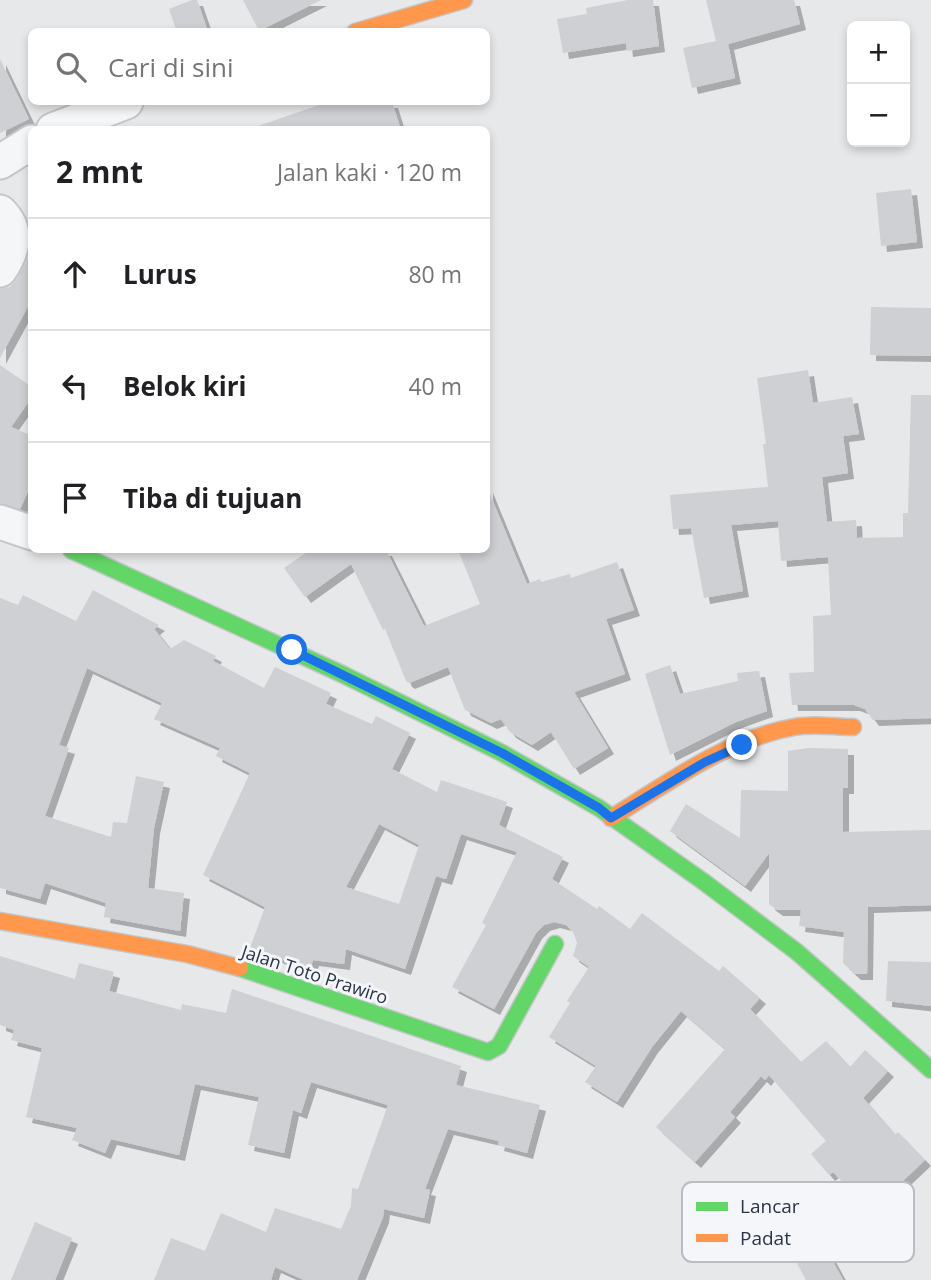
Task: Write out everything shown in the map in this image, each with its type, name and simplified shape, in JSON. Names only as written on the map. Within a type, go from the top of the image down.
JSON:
[{"type":"street","points":[[369,28],[464,0]]},
{"type":"street","points":[[63,126],[118,105]]},
{"type":"street","points":[[0,162],[28,144]]},
{"type":"street","points":[[0,212],[11,233],[13,248],[0,270]]},
{"type":"street","points":[[0,522],[28,532]]},
{"type":"street","points":[[78,553],[379,692],[502,753],[599,808],[705,882],[797,952],[931,1070]]},
{"type":"street","points":[[611,818],[705,762],[760,736],[796,727],[853,727]]},
{"type":"street","name":"Jalan Toto Prawiro","points":[[0,921],[187,954],[243,969],[488,1052],[499,1046],[555,944]]},
{"type":"building","points":[[197,0],[207,28],[176,28],[169,9]]},
{"type":"building","points":[[243,0],[321,0],[265,28],[257,28]]},
{"type":"building","points":[[628,0],[653,0],[659,46],[627,51],[626,43],[563,53],[557,19],[587,14],[586,8]]},
{"type":"building","points":[[706,0],[794,0],[800,24],[728,44],[735,78],[692,88],[683,48],[716,41]]},
{"type":"building","points":[[0,59],[29,119],[0,133]]},
{"type":"building","points":[[319,105],[393,105],[400,126],[258,126]]},
{"type":"building","points":[[911,189],[917,242],[881,246],[876,193]]},
{"type":"building","points":[[28,256],[28,306],[0,358],[0,289],[10,287]]},
{"type":"building","points":[[871,307],[931,308],[931,356],[870,355]]},
{"type":"building","points":[[0,365],[28,384],[28,403],[11,427],[28,434],[28,492],[20,509],[0,503]]},
{"type":"building","points":[[808,370],[813,403],[852,397],[859,434],[843,436],[848,473],[822,477],[827,522],[856,520],[857,538],[903,537],[903,513],[908,513],[911,395],[931,395],[931,718],[873,720],[865,709],[854,705],[792,705],[789,673],[814,672],[813,616],[831,615],[828,557],[781,561],[778,521],[731,525],[743,591],[704,598],[691,528],[673,529],[670,495],[768,487],[763,444],[766,444],[757,378]]},
{"type":"building","points":[[490,494],[527,584],[570,574],[571,578],[617,562],[634,610],[606,619],[625,674],[574,692],[608,748],[574,769],[551,732],[532,745],[510,732],[501,719],[491,723],[465,710],[448,667],[409,683],[351,564],[305,597],[284,568],[306,553],[388,553],[424,626],[480,604],[459,553],[490,553]]},
{"type":"building","points":[[93,590],[159,625],[154,629],[170,649],[184,640],[216,656],[213,661],[264,688],[275,667],[331,693],[326,704],[372,724],[376,716],[410,733],[392,769],[437,792],[441,780],[507,802],[499,825],[563,857],[552,879],[597,909],[599,906],[630,929],[642,913],[719,971],[723,966],[760,998],[750,1009],[801,1062],[826,1041],[850,1067],[865,1050],[888,1071],[863,1098],[895,1135],[898,1132],[925,1160],[902,1182],[843,1182],[833,1172],[829,1175],[811,1154],[826,1141],[769,1075],[765,1080],[761,1076],[730,1112],[735,1117],[695,1162],[656,1127],[725,1049],[681,1011],[652,1047],[617,1102],[585,1082],[596,1066],[549,1037],[570,1003],[567,1001],[589,967],[573,956],[577,943],[573,932],[566,925],[554,922],[544,925],[536,933],[494,1009],[452,987],[486,925],[482,923],[517,852],[461,834],[446,879],[436,876],[405,969],[346,949],[344,964],[313,960],[310,969],[250,948],[265,907],[203,875],[250,773],[216,756],[220,748],[154,719],[162,703],[87,668],[59,745],[69,748],[45,816],[111,837],[113,822],[127,823],[136,776],[164,782],[154,828],[148,888],[184,893],[180,931],[104,917],[106,903],[45,883],[40,899],[0,888],[0,598],[18,605],[23,595],[76,621]],"holes":[[[379,824],[419,845],[399,904],[346,887]]]},
{"type":"building","points":[[670,665],[680,694],[738,681],[737,673],[759,671],[767,711],[736,722],[670,755],[645,674]]},
{"type":"building","points":[[808,748],[848,749],[848,788],[843,788],[843,832],[931,830],[931,905],[868,907],[867,974],[855,974],[843,963],[844,932],[799,926],[801,910],[777,910],[769,904],[769,853],[745,886],[670,831],[686,804],[740,838],[741,790],[788,791],[788,751]]},
{"type":"building","points":[[0,956],[75,979],[79,963],[114,972],[109,991],[181,1010],[182,1004],[226,1013],[232,989],[461,1066],[456,1085],[540,1105],[527,1153],[498,1145],[499,1141],[448,1129],[425,1189],[430,1190],[424,1218],[384,1209],[357,1280],[304,1280],[275,1267],[271,1280],[154,1280],[171,1238],[205,1251],[221,1213],[266,1232],[275,1208],[341,1229],[351,1206],[352,1188],[358,1189],[388,1105],[311,1082],[301,1113],[293,1110],[284,1153],[248,1145],[259,1097],[195,1084],[179,1155],[111,1139],[105,1153],[72,1140],[77,1128],[26,1117],[42,1048],[11,1040],[14,1030],[0,1025]]},
{"type":"building","points":[[888,961],[931,962],[931,1006],[886,1001]]},
{"type":"building","points":[[35,1222],[72,1238],[55,1280],[11,1280]]},
{"type":"building","points":[[796,1262],[833,1262],[843,1280],[806,1280]]},
{"type":"traffic: fast","points":[[78,553],[342,674],[502,753],[599,808],[797,952],[931,1070]]},
{"type":"traffic: fast","points":[[240,968],[488,1052],[499,1046],[555,944]]},
{"type":"traffic: slow","points":[[369,28],[464,0]]},
{"type":"traffic: slow","points":[[611,818],[676,777],[745,741],[801,726],[853,727]]},
{"type":"traffic: slow","points":[[0,921],[187,954],[240,968]]},
{"type":"route","points":[[292,650],[502,753],[599,808],[611,818],[705,762],[742,745]]}]
